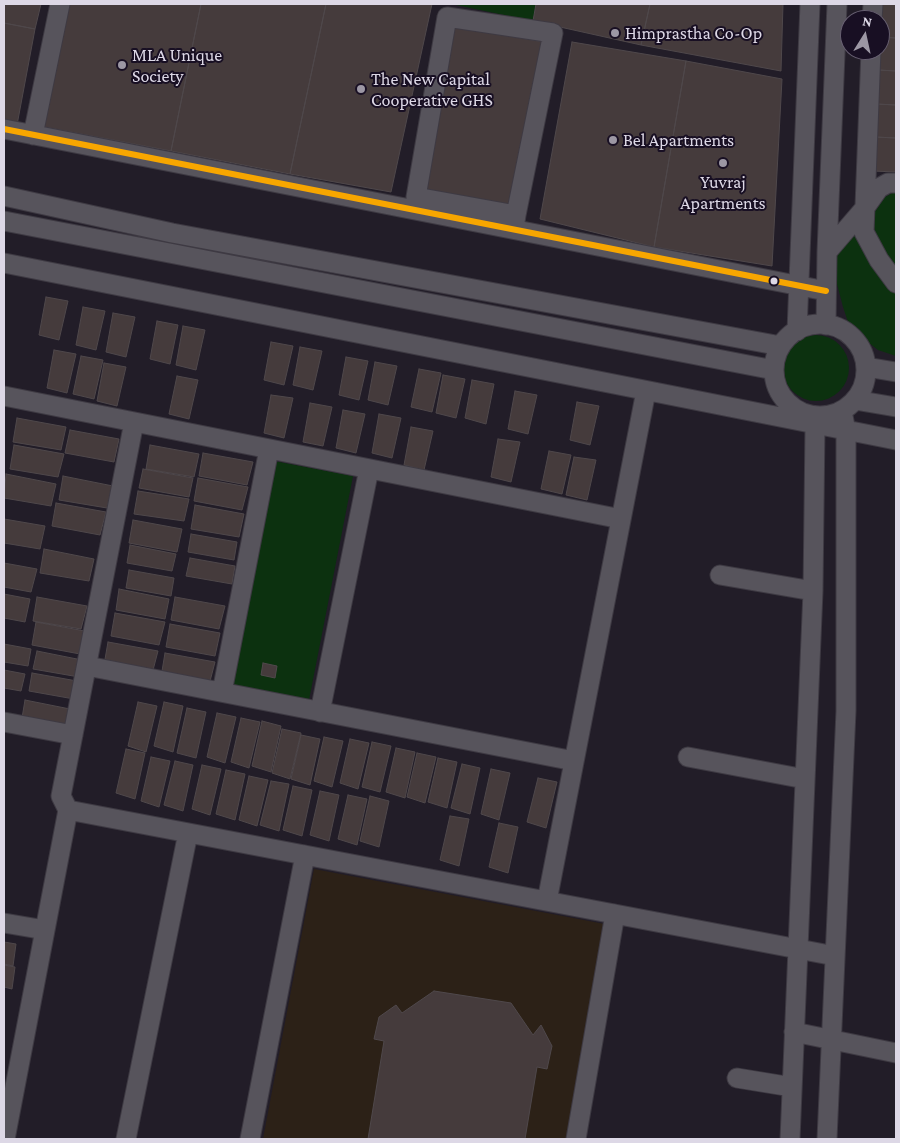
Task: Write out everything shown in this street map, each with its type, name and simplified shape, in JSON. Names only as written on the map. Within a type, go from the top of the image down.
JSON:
[{"type":"street","points":[[33,135],[60,4]]},
{"type":"street","points":[[797,331],[810,4]]},
{"type":"street","points":[[826,325],[827,252],[837,4]]},
{"type":"street","points":[[515,222],[553,33],[447,17],[416,197],[515,222],[826,291]]},
{"type":"street","points":[[871,60],[864,232],[879,260],[896,283]]},
{"type":"street","points":[[4,129],[515,222]]},
{"type":"street","points":[[827,252],[864,209],[878,188],[888,182],[896,183]]},
{"type":"street","points":[[4,196],[172,233],[781,346]]},
{"type":"street","points":[[4,222],[774,370]]},
{"type":"street","points":[[4,263],[646,391],[812,420],[846,431],[896,440]]},
{"type":"street","points":[[812,420],[783,398],[776,385],[774,370],[781,346],[797,331],[811,326],[826,325],[841,330],[853,339],[862,352],[866,367],[865,378],[848,405],[846,431],[846,711],[827,1139]]},
{"type":"street","points":[[866,367],[896,372]]},
{"type":"street","points":[[547,901],[646,391]]},
{"type":"street","points":[[4,396],[621,519]]},
{"type":"street","points":[[812,420],[848,405],[896,407]]},
{"type":"street","points":[[790,1139],[813,591],[812,420]]},
{"type":"street","points":[[5,1139],[68,810],[61,796],[134,422]]},
{"type":"street","points":[[222,692],[269,449]]},
{"type":"street","points":[[320,712],[368,469]]},
{"type":"street","points":[[720,575],[813,591]]},
{"type":"street","points":[[86,666],[574,761]]},
{"type":"street","points":[[4,722],[73,735]]},
{"type":"street","points":[[688,757],[805,780]]},
{"type":"street","points":[[68,810],[835,956]]},
{"type":"street","points":[[126,1139],[188,833]]},
{"type":"street","points":[[250,1139],[305,856]]},
{"type":"street","points":[[576,1139],[615,914]]},
{"type":"street","points":[[4,922],[45,930]]},
{"type":"street","points":[[794,1032],[896,1052]]},
{"type":"street","points":[[737,1078],[792,1087]]},
{"type":"shaded area","points":[[314,869],[610,925],[570,1139],[263,1139]]},
{"type":"green space","points":[[451,4],[536,4],[533,21]]},
{"type":"green space","points":[[896,191],[896,271],[882,250],[872,216],[885,197]]},
{"type":"green space","points":[[857,231],[896,294],[896,356],[878,350],[864,339],[849,325],[843,307],[837,284],[836,258],[846,241]]},
{"type":"green space","points":[[816,335],[828,338],[839,345],[846,356],[849,368],[846,380],[839,391],[828,398],[816,401],[804,398],[793,391],[786,380],[783,368],[786,356],[793,345],[804,338]]},
{"type":"green space","points":[[274,461],[353,476],[309,700],[230,684]]},
{"type":"building","points":[[4,4],[41,4],[35,29],[4,23]]},
{"type":"building","name":"MLA Unique Society","points":[[67,4],[201,4],[171,151],[44,127]]},
{"type":"building","points":[[201,4],[326,4],[290,174],[171,151]]},
{"type":"building","name":"The New Capital Cooperative GHS","points":[[326,4],[432,4],[391,192],[290,174]]},
{"type":"building","name":"Himprastha Co-Op","points":[[536,4],[650,4],[641,45],[533,21]]},
{"type":"building","points":[[650,4],[783,4],[781,71],[641,45]]},
{"type":"building","points":[[881,4],[896,4],[896,38],[890,38],[890,10],[881,10]]},
{"type":"building","points":[[4,23],[35,29],[17,125],[4,122]]},
{"type":"building","points":[[452,26],[544,42],[511,211],[426,194]]},
{"type":"building","points":[[890,38],[896,38],[896,71],[878,70],[879,60],[890,60]]},
{"type":"building","name":"Bel Apartments","points":[[572,42],[686,61],[654,247],[540,219]]},
{"type":"building","name":"Yuvraj Apartments","points":[[686,61],[782,79],[772,266],[654,247]]},
{"type":"building","points":[[878,70],[896,71],[896,105],[876,104]]},
{"type":"building","points":[[876,104],[896,105],[896,138],[875,137]]},
{"type":"building","points":[[875,137],[896,138],[896,172],[873,171]]},
{"type":"building","points":[[46,297],[68,301],[59,340],[39,335]]},
{"type":"building","points":[[83,307],[105,311],[96,350],[76,345]]},
{"type":"building","points":[[113,313],[135,317],[126,357],[106,352]]},
{"type":"building","points":[[157,321],[178,325],[170,364],[150,359]]},
{"type":"building","points":[[183,326],[205,330],[196,370],[176,365]]},
{"type":"building","points":[[271,342],[293,346],[284,385],[264,380]]},
{"type":"building","points":[[300,347],[322,351],[313,390],[293,385]]},
{"type":"building","points":[[54,350],[76,354],[67,393],[47,388]]},
{"type":"building","points":[[81,356],[103,360],[94,399],[73,394]]},
{"type":"building","points":[[346,357],[368,361],[359,400],[339,395]]},
{"type":"building","points":[[375,362],[397,366],[388,405],[368,400]]},
{"type":"building","points":[[104,363],[126,367],[117,406],[97,401]]},
{"type":"building","points":[[419,369],[441,373],[432,412],[411,407]]},
{"type":"building","points":[[443,375],[465,379],[456,418],[436,413]]},
{"type":"building","points":[[177,376],[198,380],[189,419],[169,414]]},
{"type":"building","points":[[472,380],[494,384],[486,424],[465,418]]},
{"type":"building","points":[[515,391],[537,395],[528,434],[508,429]]},
{"type":"building","points":[[271,395],[293,398],[284,438],[264,433]]},
{"type":"building","points":[[577,402],[599,406],[590,445],[570,440]]},
{"type":"building","points":[[310,403],[332,407],[323,446],[303,442]]},
{"type":"building","points":[[343,410],[365,414],[356,453],[336,448]]},
{"type":"building","points":[[379,414],[401,418],[392,458],[372,453]]},
{"type":"building","points":[[17,418],[66,427],[61,450],[13,442]]},
{"type":"building","points":[[411,427],[433,431],[424,470],[404,465]]},
{"type":"building","points":[[70,430],[119,439],[114,462],[65,453]]},
{"type":"building","points":[[498,439],[520,442],[511,482],[491,477]]},
{"type":"building","points":[[14,445],[64,454],[58,477],[10,469]]},
{"type":"building","points":[[150,445],[199,454],[194,477],[146,469]]},
{"type":"building","points":[[549,451],[571,455],[562,494],[541,489]]},
{"type":"building","points":[[203,453],[253,462],[247,485],[199,476]]},
{"type":"building","points":[[574,457],[596,460],[587,500],[566,495]]},
{"type":"building","points":[[143,469],[193,478],[189,497],[139,488]]},
{"type":"building","points":[[6,474],[56,484],[51,506],[4,498]]},
{"type":"building","points":[[63,476],[113,486],[107,508],[59,500]]},
{"type":"building","points":[[198,478],[248,487],[242,510],[194,501]]},
{"type":"building","points":[[138,491],[189,499],[184,521],[134,514]]},
{"type":"building","points":[[56,503],[106,512],[100,535],[52,526]]},
{"type":"building","points":[[195,505],[244,514],[239,537],[191,529]]},
{"type":"building","points":[[4,519],[45,526],[40,549],[4,543]]},
{"type":"building","points":[[133,520],[182,529],[177,552],[129,543]]},
{"type":"building","points":[[191,534],[237,542],[234,560],[188,552]]},
{"type":"building","points":[[130,545],[176,554],[172,571],[127,563]]},
{"type":"building","points":[[44,549],[94,559],[89,581],[40,573]]},
{"type":"building","points":[[190,558],[235,566],[232,584],[186,576]]},
{"type":"building","points":[[4,563],[37,569],[31,592],[4,587]]},
{"type":"building","points":[[129,570],[174,578],[171,596],[126,588]]},
{"type":"building","points":[[119,589],[169,599],[165,619],[116,610]]},
{"type":"building","points":[[4,594],[30,599],[25,622],[4,618]]},
{"type":"building","points":[[37,597],[87,606],[81,629],[33,621]]},
{"type":"building","points":[[175,597],[225,606],[219,629],[171,620]]},
{"type":"building","points":[[115,613],[165,622],[159,645],[111,636]]},
{"type":"building","points":[[36,622],[85,631],[80,654],[32,645]]},
{"type":"building","points":[[170,624],[220,633],[215,656],[166,647]]},
{"type":"building","points":[[108,642],[158,651],[152,674],[104,665]]},
{"type":"building","points":[[4,644],[31,649],[28,666],[4,662]]},
{"type":"building","points":[[37,651],[82,660],[79,677],[33,669]]},
{"type":"building","points":[[165,653],[215,662],[209,685],[161,677]]},
{"type":"building","points":[[263,663],[277,666],[275,678],[261,675]]},
{"type":"building","points":[[4,670],[25,674],[21,691],[4,688]]},
{"type":"building","points":[[32,673],[77,681],[74,699],[29,691]]},
{"type":"building","points":[[25,700],[70,709],[67,726],[22,718]]},
{"type":"building","points":[[138,702],[157,706],[146,752],[128,746]]},
{"type":"building","points":[[164,702],[183,706],[173,752],[154,746]]},
{"type":"building","points":[[187,708],[206,712],[196,758],[177,753]]},
{"type":"building","points":[[217,713],[236,717],[225,763],[207,757]]},
{"type":"building","points":[[241,718],[260,722],[249,768],[231,762]]},
{"type":"building","points":[[262,721],[281,726],[271,772],[252,766]]},
{"type":"building","points":[[282,729],[301,733],[290,779],[272,773]]},
{"type":"building","points":[[301,735],[320,739],[310,785],[291,779]]},
{"type":"building","points":[[324,737],[343,741],[332,787],[314,781]]},
{"type":"building","points":[[350,739],[369,743],[358,789],[340,783]]},
{"type":"building","points":[[372,742],[391,746],[380,792],[362,787]]},
{"type":"building","points":[[396,748],[415,752],[405,798],[386,792]]},
{"type":"building","points":[[126,749],[145,753],[135,799],[116,793]]},
{"type":"building","points":[[417,753],[436,757],[425,803],[407,797]]},
{"type":"building","points":[[151,757],[170,761],[159,807],[141,801]]},
{"type":"building","points":[[438,758],[457,762],[447,808],[428,802]]},
{"type":"building","points":[[175,761],[193,765],[183,811],[164,805]]},
{"type":"building","points":[[462,764],[480,768],[470,814],[451,808]]},
{"type":"building","points":[[202,765],[221,769],[210,815],[192,809]]},
{"type":"building","points":[[491,769],[510,773],[499,820],[481,814]]},
{"type":"building","points":[[226,770],[245,774],[235,820],[216,814]]},
{"type":"building","points":[[249,776],[268,780],[257,826],[239,820]]},
{"type":"building","points":[[538,778],[557,782],[546,828],[527,822]]},
{"type":"building","points":[[271,781],[289,784],[279,831],[260,825]]},
{"type":"building","points":[[293,786],[312,790],[302,836],[283,830]]},
{"type":"building","points":[[320,791],[339,795],[329,841],[310,835]]},
{"type":"building","points":[[348,795],[367,799],[357,845],[338,839]]},
{"type":"building","points":[[370,796],[389,801],[379,847],[360,841]]},
{"type":"building","points":[[450,816],[469,819],[459,866],[440,860]]},
{"type":"building","points":[[499,823],[518,827],[508,873],[489,867]]},
{"type":"building","points":[[4,942],[16,944],[13,966],[4,964]]},
{"type":"building","points":[[4,965],[15,967],[12,989],[4,987]]},
{"type":"building","points":[[434,991],[511,1003],[533,1035],[541,1025],[552,1046],[547,1069],[537,1067],[525,1139],[368,1139],[384,1041],[374,1039],[379,1017],[396,1005],[402,1013]]},
{"type":"transit line","points":[[4,129],[826,291]]},
{"type":"place","name":"Himprastha Co-Op","points":[[615,33]]},
{"type":"place","name":"MLA Unique Society","points":[[122,65]]},
{"type":"place","name":"The New Capital Cooperative GHS","points":[[361,89]]},
{"type":"place","name":"Bel Apartments","points":[[613,140]]},
{"type":"place","name":"Yuvraj Apartments","points":[[723,163]]}]
